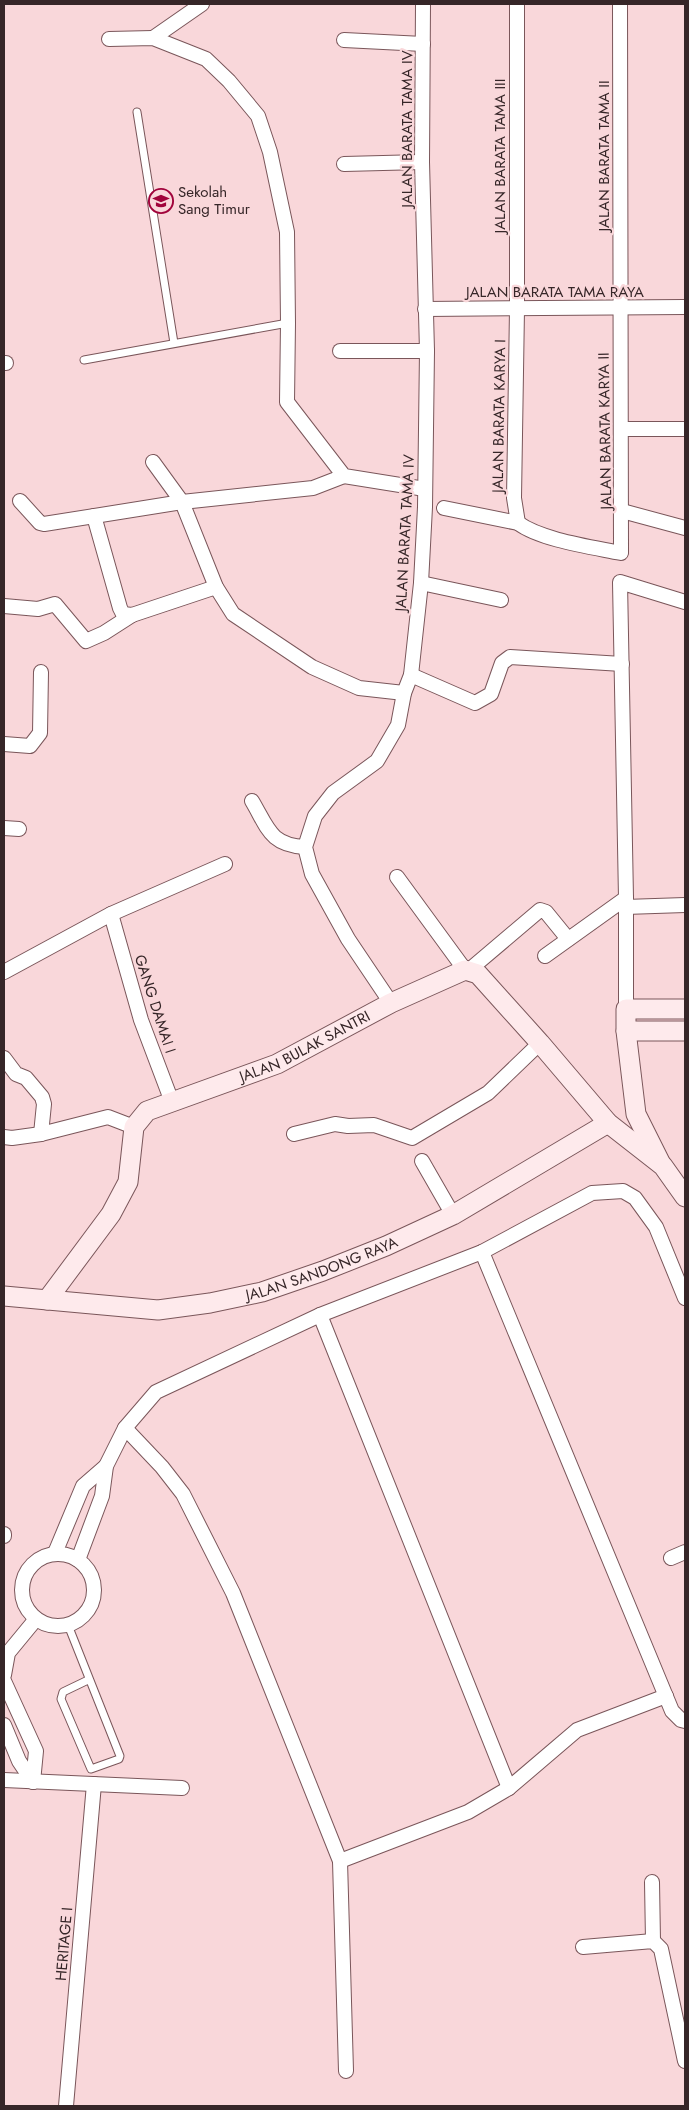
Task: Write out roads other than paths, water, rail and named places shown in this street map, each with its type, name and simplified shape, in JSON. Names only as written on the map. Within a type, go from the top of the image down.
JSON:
[{"type":"street","points":[[154,38],[202,4]]},
{"type":"street","name":"JALAN BARATA TAMA IV","points":[[305,847],[315,816],[333,793],[377,761],[398,725],[404,693],[411,675],[421,583],[425,489],[427,351],[422,162],[423,4]]},
{"type":"street","name":"JALAN BARATA TAMA III","points":[[517,4],[518,309]]},
{"type":"street","name":"JALAN BARATA TAMA II","points":[[620,4],[620,308]]},
{"type":"street","points":[[109,39],[154,38],[206,59],[229,81],[258,116],[270,152],[287,232],[287,402],[344,476]]},
{"type":"street","points":[[344,40],[423,44]]},
{"type":"street","points":[[344,164],[422,162]]},
{"type":"street","name":"JALAN BARATA TAMA RAYA","points":[[425,309],[685,307]]},
{"type":"street","name":"JALAN BARATA KARYA II","points":[[518,524],[527,530],[548,536],[621,553],[622,429],[620,308]]},
{"type":"street","name":"JALAN BARATA KARYA I","points":[[518,309],[514,498],[518,524]]},
{"type":"street","points":[[340,351],[427,351]]},
{"type":"street","points":[[622,429],[685,429]]},
{"type":"street","points":[[153,462],[182,502],[216,587],[233,614],[312,667],[359,688],[404,693]]},
{"type":"street","points":[[20,501],[40,523],[44,524],[182,502],[313,488],[344,476],[425,489]]},
{"type":"street","points":[[444,508],[518,524]]},
{"type":"street","points":[[622,511],[685,528]]},
{"type":"street","points":[[94,516],[120,608],[123,614],[132,615]]},
{"type":"street","points":[[685,602],[620,582],[626,902],[626,1032],[636,1114],[662,1166],[685,1197]]},
{"type":"street","points":[[421,583],[501,600]]},
{"type":"street","points":[[4,606],[38,609],[54,604],[86,641],[104,633],[132,615],[216,587]]},
{"type":"street","points":[[411,675],[475,703],[490,694],[502,663],[510,657],[622,664]]},
{"type":"street","points":[[4,744],[30,746],[40,733],[41,672]]},
{"type":"street","points":[[252,801],[271,834],[288,846],[305,847],[312,874],[348,939],[391,1002]]},
{"type":"street","points":[[4,828],[19,829]]},
{"type":"street","points":[[4,972],[111,914],[225,864]]},
{"type":"street","points":[[397,877],[467,970],[478,974],[608,1123],[662,1166]]},
{"type":"street","points":[[545,956],[626,902],[685,905]]},
{"type":"street","points":[[467,970],[540,910],[546,912],[568,939]]},
{"type":"street","name":"GANG DAMAI I","points":[[111,914],[141,1020],[172,1102]]},
{"type":"street","name":"JALAN BULAK SANTRI","points":[[134,1127],[147,1112],[277,1064],[391,1002],[467,970]]},
{"type":"street","points":[[626,1009],[685,1009]]},
{"type":"street","points":[[626,1032],[685,1031]]},
{"type":"street","points":[[294,1134],[335,1124],[374,1125],[412,1138],[488,1093],[540,1043]]},
{"type":"street","points":[[4,1058],[16,1074],[26,1078],[42,1097],[44,1104],[41,1134]]},
{"type":"street","points":[[4,1137],[12,1138],[41,1134],[108,1117],[134,1127],[128,1182],[112,1214],[47,1300]]},
{"type":"street","name":"JALAN SANDONG RAYA","points":[[4,1296],[158,1310],[210,1303],[262,1292],[323,1272],[453,1215],[608,1123]]},
{"type":"street","points":[[422,1161],[453,1215]]},
{"type":"street","points":[[78,1560],[102,1496],[106,1466],[125,1428],[156,1392],[320,1315],[482,1252],[592,1193],[623,1191],[635,1198],[656,1227],[685,1298]]},
{"type":"street","points":[[482,1252],[672,1710],[680,1720],[685,1721]]},
{"type":"street","points":[[320,1315],[509,1788]]},
{"type":"street","points":[[125,1428],[162,1467],[182,1494],[221,1569],[237,1602],[340,1861],[346,2071]]},
{"type":"street","points":[[55,1553],[83,1486],[106,1466]]},
{"type":"street","points":[[671,1558],[685,1552]]},
{"type":"street","points":[[55,1553],[67,1554],[78,1560],[89,1572],[94,1587],[92,1604],[82,1617],[68,1625],[51,1626],[36,1619],[25,1606],[22,1588],[26,1572],[38,1559],[55,1553]]},
{"type":"street","points":[[4,1675],[6,1653],[36,1619]]},
{"type":"street","points":[[4,1681],[36,1751],[33,1782]]},
{"type":"street","points":[[340,1861],[468,1812],[509,1788],[577,1730],[666,1696]]},
{"type":"street","points":[[4,1726],[19,1760],[33,1782]]},
{"type":"street","points":[[4,1780],[182,1788]]},
{"type":"street","name":"HERITAGE I","points":[[66,2106],[94,1784]]},
{"type":"street","points":[[652,1882],[653,1942]]},
{"type":"street","points":[[583,1947],[653,1942],[661,1949],[685,2061]]},
{"type":"lane","points":[[137,112],[174,343]]},
{"type":"lane","points":[[84,360],[288,323]]},
{"type":"lane","points":[[68,1625],[88,1680],[120,1756],[119,1759],[91,1770],[61,1699],[63,1692],[88,1680]]},
{"type":"place","name":"Sekolah Sang Timur","points":[[161,201]]}]
